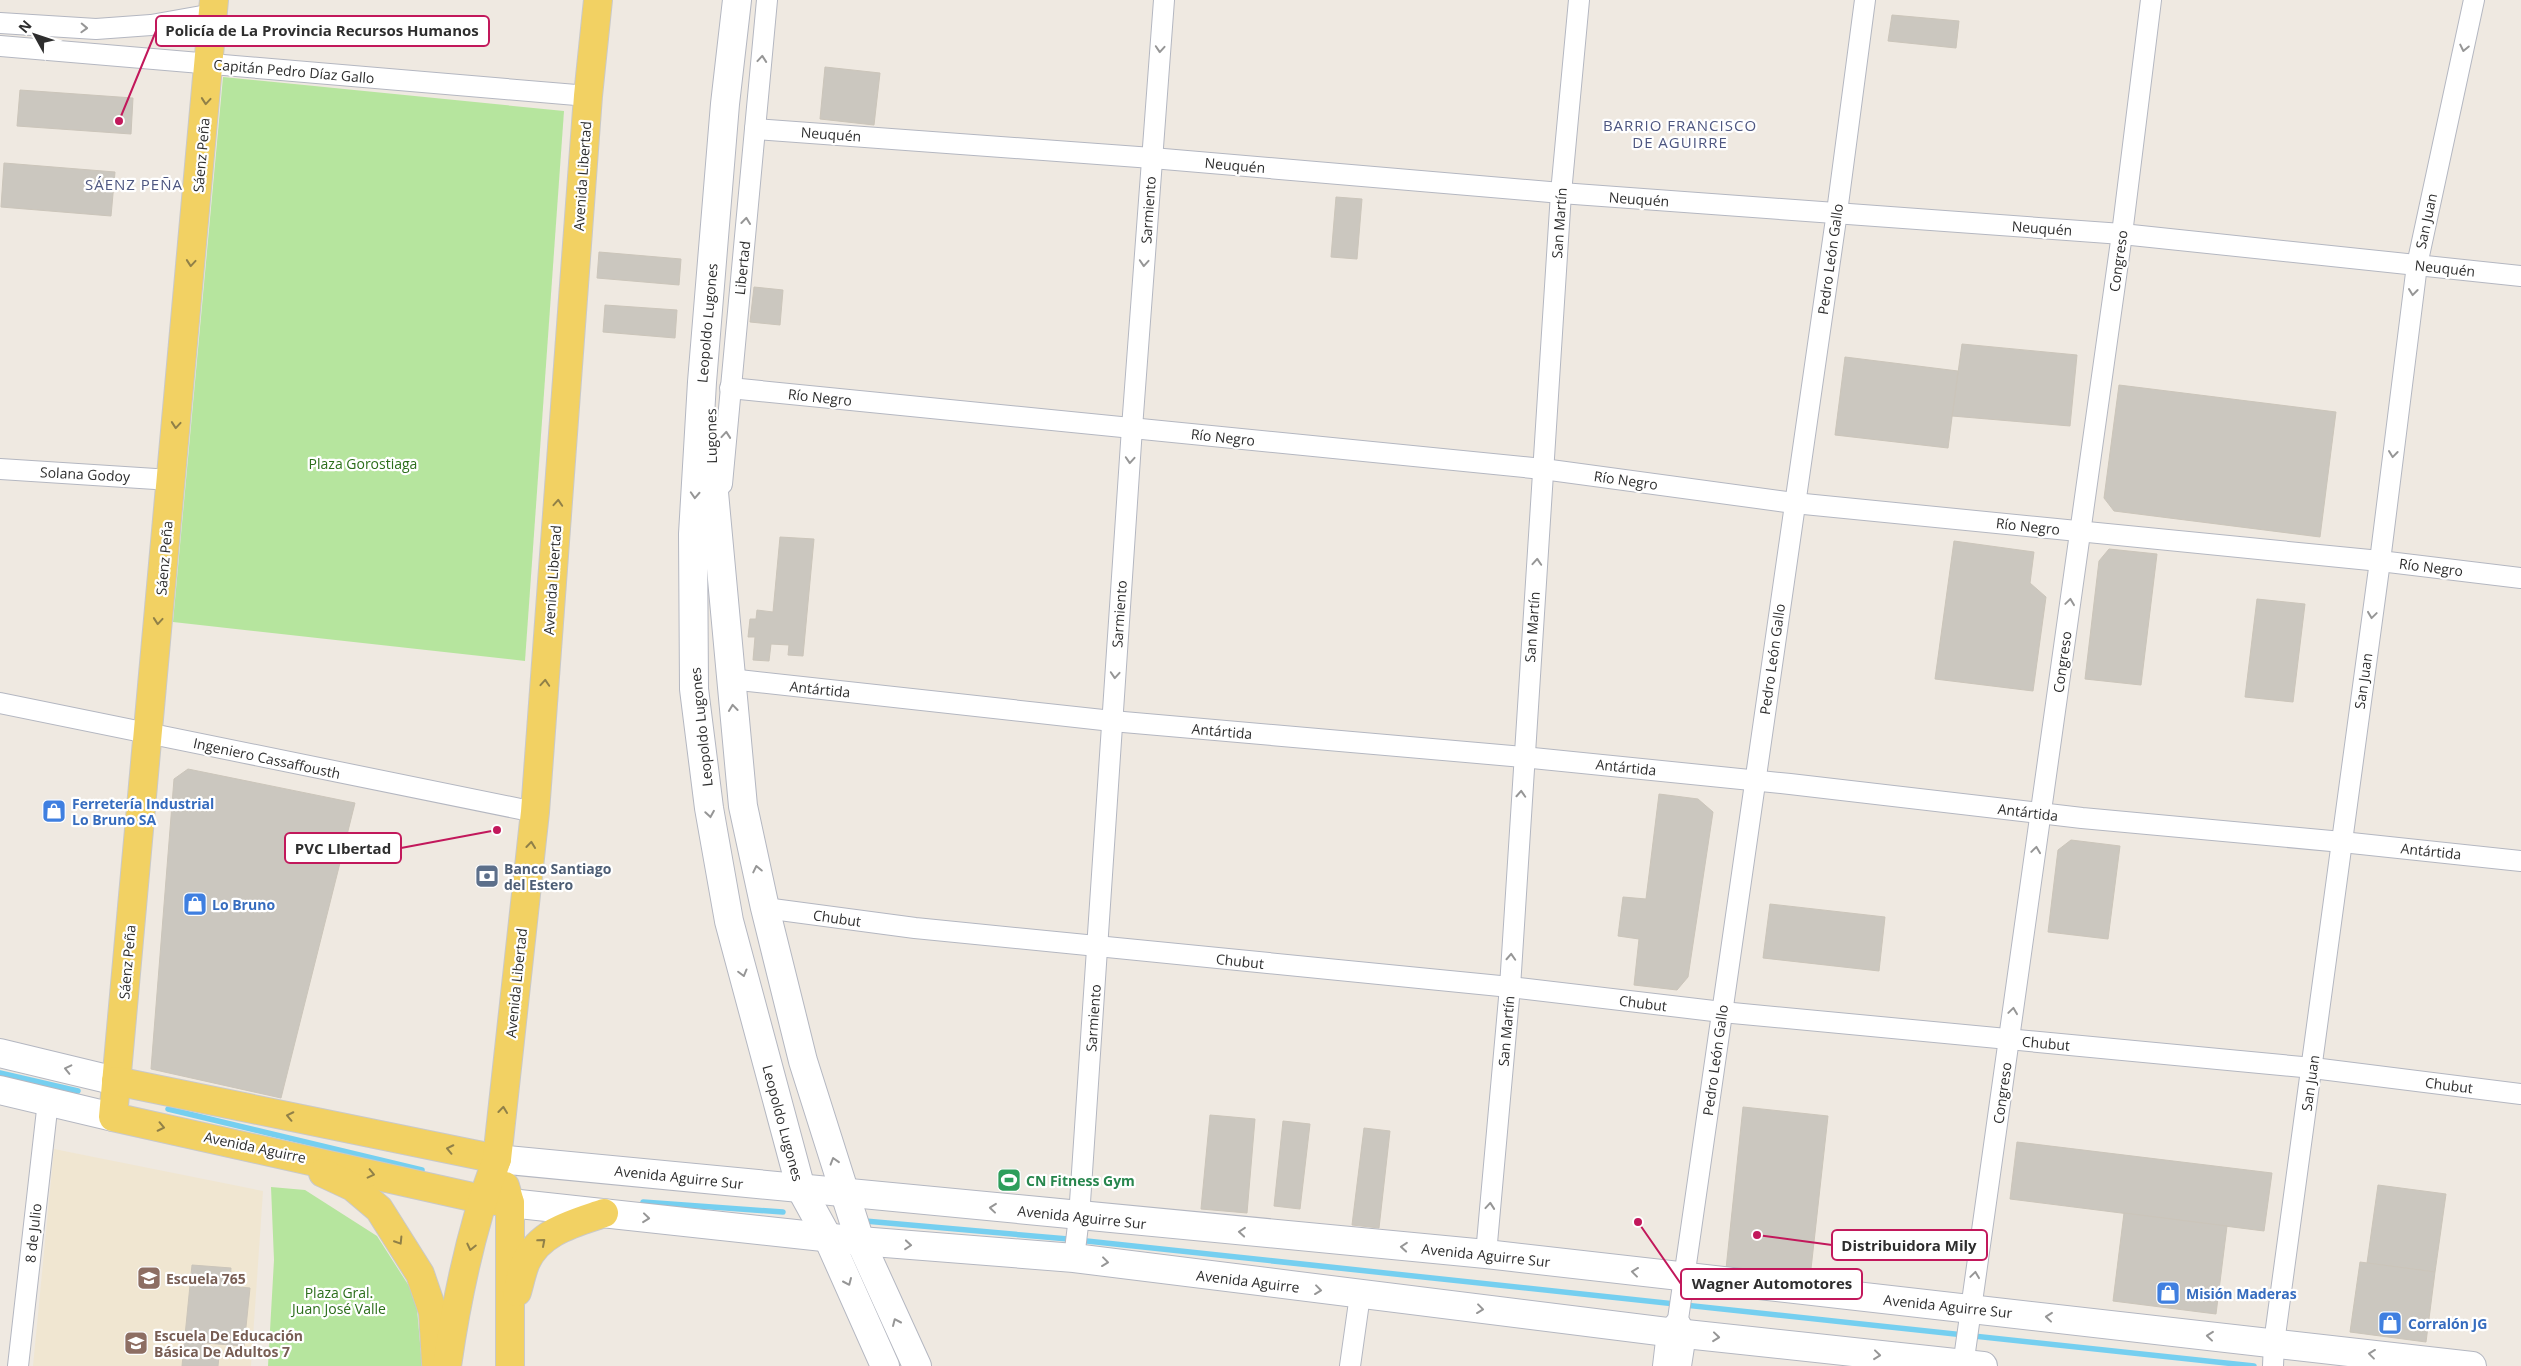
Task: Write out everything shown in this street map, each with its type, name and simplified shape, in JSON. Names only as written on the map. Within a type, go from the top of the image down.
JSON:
[{"type":"main road","name":"Avenida Libertad","points":[[447,1366],[453,1326],[482,1199],[497,1159],[534,812],[588,96],[598,0]]},
{"type":"main road","name":"Leopoldo Lugones","points":[[737,0],[725,104],[693,534],[694,689],[709,808],[729,921],[801,1189],[828,1238],[885,1366]]},
{"type":"main road","name":"Sáenz Peña","points":[[113,1117],[214,7]]},
{"type":"main road","name":"Lugones","points":[[709,306],[711,461],[718,536]]},
{"type":"main road","points":[[718,536],[743,806],[765,908],[803,1061],[844,1193],[860,1241],[917,1366]]},
{"type":"main road","points":[[0,1053],[116,1081],[497,1159]]},
{"type":"main road","name":"Avenida Aguirre","points":[[0,1090],[113,1117],[510,1204]]},
{"type":"main road","points":[[279,1152],[353,1187],[379,1208],[420,1274],[433,1312],[436,1366]]},
{"type":"main road","name":"Avenida Libertad","points":[[497,1159],[510,1204],[510,1366]]},
{"type":"main road","name":"Avenida Aguirre Sur","points":[[497,1159],[844,1193],[1079,1222],[1486,1254],[1683,1282],[1969,1316],[2274,1357],[2472,1366]]},
{"type":"main road","points":[[510,1204],[828,1238]]},
{"type":"main road","points":[[510,1318],[526,1262],[534,1250],[553,1232],[604,1213]]},
{"type":"main road","name":"Avenida Aguirre","points":[[828,1238],[1074,1253],[1360,1295],[1677,1328]]},
{"type":"main road","points":[[1677,1328],[1968,1362]]},
{"type":"street","name":"Libertad","points":[[718,536],[730,388],[767,0]]},
{"type":"street","name":"Sarmiento","points":[[1074,1253],[1079,1222],[1132,428],[1164,0]]},
{"type":"street","name":"San Martín","points":[[1486,1254],[1510,987],[1523,757],[1561,193],[1579,0]]},
{"type":"street","name":"Pedro León Gallo","points":[[1663,1366],[1677,1328],[1837,212],[1865,0]]},
{"type":"street","name":"Congreso","points":[[1968,1362],[1969,1316],[2042,814],[2122,234],[2152,0]]},
{"type":"street","name":"San Juan","points":[[2274,1357],[2380,561],[2417,265],[2474,0]]},
{"type":"street","points":[[0,23],[96,29],[151,26],[214,7]]},
{"type":"street","name":"Capitán Pedro Díaz Gallo","points":[[0,46],[588,96]]},
{"type":"street","name":"Neuquén","points":[[755,128],[1152,158],[1561,193],[2122,234],[2521,276]]},
{"type":"street","name":"Río Negro","points":[[730,388],[1543,469],[1794,503],[2080,530],[2380,561],[2521,578]]},
{"type":"street","name":"Solana Godoy","points":[[0,469],[171,480]]},
{"type":"street","name":"Antártida","points":[[730,679],[1112,721],[1523,757],[1755,780],[2042,814],[2521,861]]},
{"type":"street","name":"Ingeniero Cassaffousth","points":[[0,703],[534,812]]},
{"type":"street","name":"Chubut","points":[[765,908],[916,928],[1097,948],[1510,987],[1722,1012],[2313,1068],[2521,1094]]},
{"type":"street","name":"8 de Julio","points":[[18,1366],[48,1101]]},
{"type":"street","points":[[1350,1366],[1360,1295]]},
{"type":"street","name":"Pedro León Gallo","points":[[1677,1328],[1682,1366]]},
{"type":"shaded area","name":"Escuela 765","points":[[54,1149],[263,1191],[251,1366],[33,1366]]},
{"type":"green space","name":"Plaza Gorostiaga","points":[[223,77],[564,111],[525,661],[173,622]]},
{"type":"green space","name":"Plaza Gral. Juan José Valle","points":[[271,1187],[305,1190],[377,1236],[416,1297],[422,1366],[268,1366],[274,1260]]},
{"type":"building","points":[[1892,15],[1959,21],[1956,48],[1888,41]]},
{"type":"building","points":[[825,67],[880,73],[874,125],[820,119]]},
{"type":"building","points":[[20,90],[133,98],[131,134],[17,126]]},
{"type":"building","points":[[4,163],[115,172],[111,216],[1,207]]},
{"type":"building","points":[[1336,197],[1362,199],[1357,259],[1331,257]]},
{"type":"building","points":[[599,252],[681,259],[679,285],[597,278]]},
{"type":"building","points":[[754,287],[783,290],[780,325],[750,322]]},
{"type":"building","points":[[605,305],[677,310],[675,338],[603,332]]},
{"type":"building","points":[[1962,344],[2077,355],[2070,426],[1952,416]]},
{"type":"building","points":[[1845,357],[1958,371],[1948,448],[1835,435]]},
{"type":"building","points":[[2119,385],[2336,412],[2320,537],[2114,511],[2104,498]]},
{"type":"building","points":[[780,537],[814,539],[803,656],[788,655],[789,645],[771,644],[769,661],[753,660],[755,637],[748,637],[750,619],[756,619],[757,610],[773,612]]},
{"type":"building","points":[[1954,541],[2034,552],[2030,583],[2046,597],[2033,691],[1935,679]]},
{"type":"building","points":[[2109,549],[2157,554],[2141,685],[2085,679],[2099,561]]},
{"type":"building","points":[[2257,599],[2305,604],[2293,702],[2245,697]]},
{"type":"building","points":[[188,769],[355,803],[281,1098],[151,1069],[174,779]]},
{"type":"building","points":[[1659,794],[1698,799],[1713,812],[1688,977],[1677,990],[1634,985],[1639,939],[1618,936],[1623,897],[1646,899]]},
{"type":"building","points":[[2071,840],[2120,846],[2108,939],[2048,932],[2058,850]]},
{"type":"building","points":[[1770,904],[1885,917],[1879,971],[1763,958]]},
{"type":"building","points":[[1743,1107],[1828,1116],[1810,1278],[1726,1269]]},
{"type":"building","points":[[1210,1115],[1255,1119],[1247,1213],[1201,1209]]},
{"type":"building","points":[[1283,1121],[1310,1124],[1300,1209],[1274,1206]]},
{"type":"building","points":[[1364,1128],[1390,1131],[1379,1228],[1352,1225]]},
{"type":"building","points":[[2017,1142],[2272,1173],[2264,1231],[2010,1199]]},
{"type":"building","points":[[2378,1185],[2446,1194],[2435,1272],[2367,1263]]},
{"type":"building","points":[[2124,1213],[2227,1226],[2216,1314],[2113,1301]]},
{"type":"building","points":[[2360,1262],[2435,1272],[2426,1342],[2350,1332]]},
{"type":"building","points":[[192,1265],[231,1268],[230,1286],[250,1288],[244,1346],[205,1343],[204,1355],[219,1356],[218,1366],[182,1366]]},
{"type":"waterway","points":[[0,1073],[78,1091]]},
{"type":"waterway","points":[[168,1109],[422,1170]]},
{"type":"waterway","points":[[643,1202],[783,1212]]},
{"type":"waterway","points":[[865,1221],[1068,1239],[2254,1366]]},
{"type":"place","name":"Policía de La Provincia Recursos Humanos","points":[[119,121]]},
{"type":"place","name":"Ferretería Industrial Lo Bruno SA","points":[[54,811]]},
{"type":"place","name":"PVC LIbertad","points":[[497,830]]},
{"type":"place","name":"Banco Santiago del Estero","points":[[487,876]]},
{"type":"place","name":"Lo Bruno","points":[[195,904]]},
{"type":"place","name":"CN Fitness Gym","points":[[1009,1180]]},
{"type":"place","name":"Wagner Automotores","points":[[1638,1222]]},
{"type":"place","name":"Distribuidora Mily","points":[[1757,1235]]},
{"type":"place","name":"Escuela 765","points":[[149,1278]]},
{"type":"place","name":"Misión Maderas","points":[[2168,1293]]},
{"type":"place","name":"Corralón JG","points":[[2390,1323]]},
{"type":"place","name":"Escuela De Educación Básica De Adultos 7","points":[[136,1343]]},
{"type":"district","name":"BARRIO FRANCISCO DE AGUIRRE","points":[[1680,134]]},
{"type":"district","name":"SÁENZ PEÑA","points":[[134,184]]}]
